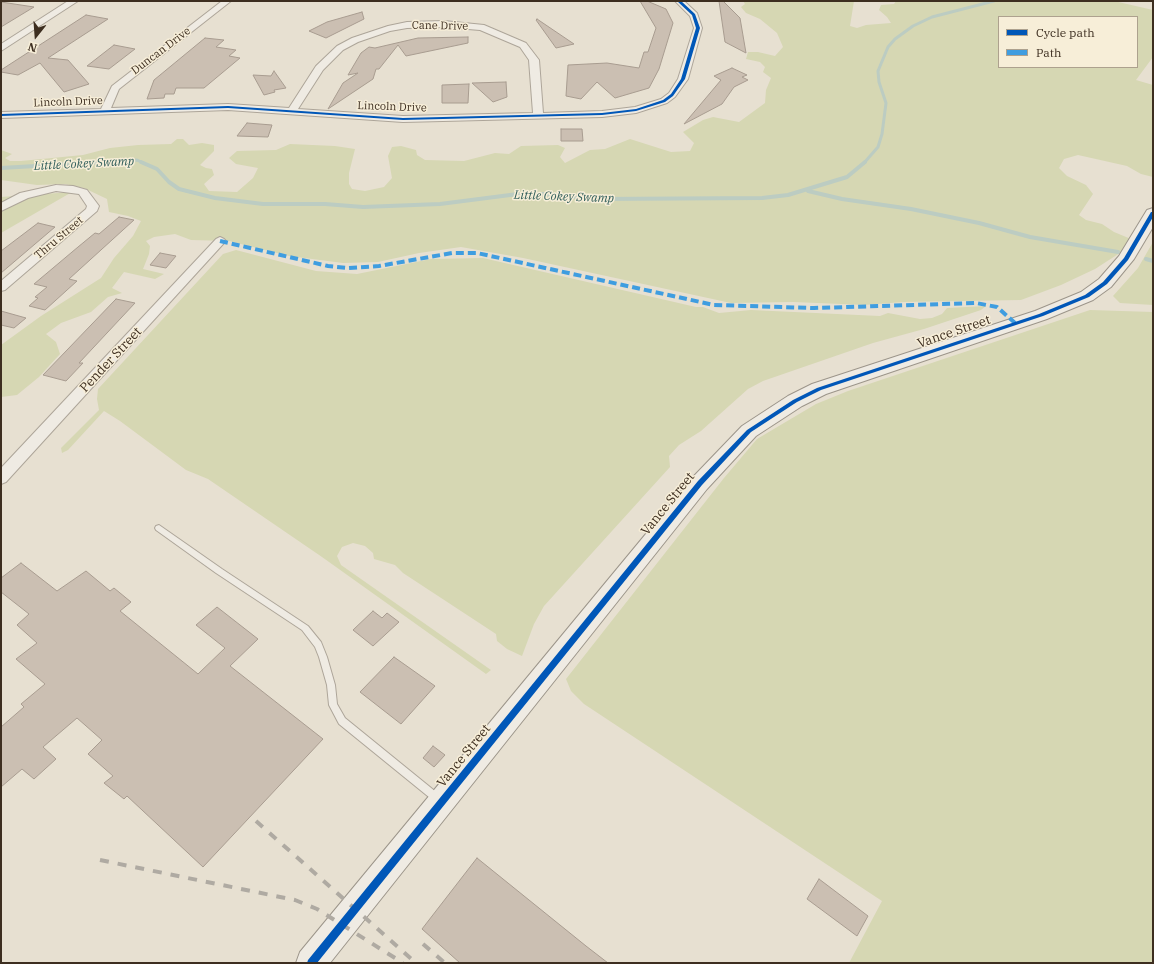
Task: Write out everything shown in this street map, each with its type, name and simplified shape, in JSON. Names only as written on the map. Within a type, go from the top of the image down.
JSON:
[{"type":"street","points":[[1,48],[74,1]]},
{"type":"street","name":"Duncan Drive","points":[[105,110],[115,88],[121,82],[227,1]]},
{"type":"street","name":"Lincoln Drive","points":[[1,114],[220,107],[403,119],[620,113],[651,106],[672,94],[683,79],[698,28],[694,15],[679,1]]},
{"type":"street","name":"Cane Drive","points":[[291,112],[319,68],[340,48],[355,40],[388,29],[407,25],[444,24],[481,27],[496,32],[523,45],[534,60],[538,115]]},
{"type":"street","name":"Thru Street","points":[[1,208],[24,195],[56,188],[73,189],[83,192],[93,206],[91,211],[1,287]]},
{"type":"street","name":"Vance Street","points":[[311,963],[700,483],[749,431],[795,401],[820,389],[1041,315],[1087,296],[1105,283],[1126,259],[1153,213]]},
{"type":"street","name":"Pender Street","points":[[1,478],[220,241]]},
{"type":"lane","points":[[159,528],[305,628],[318,645],[324,657],[331,685],[333,704],[342,721],[442,802]]},
{"type":"green space","points":[[743,1],[854,1],[850,26],[857,28],[866,25],[891,23],[879,10],[881,5],[894,4],[896,1],[1114,1],[1153,10],[1153,57],[1136,80],[1153,85],[1153,177],[1141,174],[1127,166],[1078,155],[1064,159],[1059,168],[1067,176],[1086,185],[1093,194],[1079,215],[1086,220],[1102,224],[1114,232],[1131,239],[1123,251],[1095,269],[1061,285],[1021,300],[903,302],[865,305],[793,302],[731,303],[523,258],[461,247],[419,253],[378,262],[343,263],[289,256],[229,241],[191,240],[175,234],[154,237],[146,241],[150,246],[149,254],[143,269],[164,274],[155,279],[124,272],[112,288],[122,293],[108,297],[91,312],[61,323],[46,334],[56,342],[60,354],[39,377],[17,395],[1,397],[1,345],[41,316],[101,278],[114,258],[133,236],[141,221],[128,216],[109,212],[107,199],[84,188],[65,184],[37,185],[1,180],[1,150],[12,154],[5,158],[10,161],[21,161],[83,155],[110,148],[171,144],[177,139],[183,139],[189,145],[202,143],[214,145],[214,151],[200,165],[212,169],[214,175],[204,184],[209,191],[237,192],[253,178],[258,168],[236,164],[229,158],[237,151],[276,150],[290,144],[335,146],[355,149],[349,173],[349,184],[352,189],[365,191],[384,187],[392,178],[388,156],[392,147],[401,146],[416,150],[417,155],[425,160],[464,161],[495,153],[509,154],[521,146],[558,145],[565,148],[560,157],[565,163],[590,150],[605,149],[630,139],[671,152],[690,151],[694,143],[683,132],[703,120],[713,117],[739,122],[765,103],[766,90],[771,78],[763,72],[765,67],[760,62],[746,59],[748,52],[758,52],[775,56],[783,47],[777,33],[760,19],[746,13],[741,7],[745,4]]},
{"type":"green space","points":[[72,192],[1,233],[1,197]]},
{"type":"green space","points":[[1153,242],[1153,305],[1120,303],[1113,296],[1138,268]]},
{"type":"green space","points":[[236,250],[316,271],[357,274],[431,259],[483,258],[696,307],[703,307],[719,313],[751,310],[880,316],[888,313],[920,319],[932,318],[942,314],[947,308],[986,306],[981,310],[924,329],[873,343],[763,381],[748,389],[701,431],[679,445],[669,456],[670,467],[544,606],[534,624],[522,656],[507,649],[497,641],[496,634],[403,573],[395,565],[374,559],[373,553],[365,546],[353,543],[342,547],[337,556],[341,565],[491,670],[486,674],[322,557],[208,479],[186,470],[120,421],[104,411],[68,450],[62,453],[61,448],[99,410],[97,399],[98,389],[223,254]]},
{"type":"green space","points":[[1090,310],[1153,312],[1153,963],[849,963],[882,901],[584,704],[571,691],[566,679],[724,478],[757,439],[816,404],[848,391]]},
{"type":"building","points":[[640,1],[647,1],[666,9],[673,23],[659,69],[649,88],[615,98],[597,82],[581,99],[566,96],[568,65],[607,63],[639,68],[644,52],[648,52],[656,28]]},
{"type":"building","points":[[719,1],[723,1],[740,18],[746,53],[725,42]]},
{"type":"building","points":[[1,2],[34,7],[1,27]]},
{"type":"building","points":[[362,12],[364,19],[326,38],[309,31],[327,22]]},
{"type":"building","points":[[86,15],[108,19],[48,58],[68,60],[89,84],[64,92],[40,63],[18,75],[1,72],[1,70]]},
{"type":"building","points":[[537,19],[574,44],[556,48],[536,20]]},
{"type":"building","points":[[468,37],[468,43],[406,56],[398,45],[379,69],[376,69],[373,79],[328,109],[343,83],[358,73],[348,75],[361,53],[369,47],[375,48],[418,38]]},
{"type":"building","points":[[205,38],[224,40],[216,47],[236,50],[229,56],[240,58],[204,88],[176,88],[174,94],[165,94],[164,98],[147,99],[154,80]]},
{"type":"building","points":[[114,45],[135,49],[109,69],[87,66]]},
{"type":"building","points":[[732,68],[747,75],[742,77],[748,80],[734,87],[722,104],[684,124],[721,80],[714,76]]},
{"type":"building","points":[[274,71],[286,88],[274,90],[275,92],[264,95],[253,75],[271,76]]},
{"type":"building","points":[[506,82],[507,97],[493,102],[472,83]]},
{"type":"building","points":[[469,84],[468,103],[442,103],[442,85]]},
{"type":"building","points":[[247,123],[272,125],[268,137],[237,136]]},
{"type":"building","points":[[561,129],[582,129],[583,141],[561,141]]},
{"type":"building","points":[[119,217],[134,220],[69,279],[77,281],[45,310],[29,306],[38,298],[35,297],[47,287],[34,284],[95,233],[99,234]]},
{"type":"building","points":[[38,223],[55,227],[1,273],[1,251]]},
{"type":"building","points":[[160,253],[176,256],[166,268],[150,265]]},
{"type":"building","points":[[116,299],[135,303],[79,363],[83,363],[66,381],[43,375]]},
{"type":"building","points":[[1,311],[26,318],[14,328],[1,325]]},
{"type":"building","points":[[21,563],[57,591],[86,571],[110,591],[114,588],[131,602],[120,611],[198,674],[225,648],[196,625],[217,607],[258,639],[230,666],[323,739],[203,867],[127,796],[124,799],[104,783],[113,776],[88,754],[102,740],[77,718],[43,747],[56,759],[34,779],[22,769],[1,787],[1,727],[24,707],[21,704],[45,684],[16,659],[37,643],[17,625],[29,614],[1,592],[1,578]]},
{"type":"building","points":[[373,611],[382,618],[387,613],[399,622],[373,646],[353,630]]},
{"type":"building","points":[[394,657],[435,686],[401,724],[360,692]]},
{"type":"building","points":[[433,746],[445,755],[434,767],[423,758]]},
{"type":"building","points":[[477,858],[608,963],[460,963],[422,929]]},
{"type":"building","points":[[819,879],[868,916],[857,936],[807,899]]},
{"type":"waterway","name":"Little Cokey Swamp","points":[[865,162],[878,147],[882,134],[886,103],[879,82],[878,71],[888,47],[895,39],[913,26],[932,17],[994,1]]},
{"type":"waterway","name":"Little Cokey Swamp","points":[[84,163],[137,160],[141,162]]},
{"type":"waterway","name":"Little Cokey Swamp","points":[[1,168],[104,162]]},
{"type":"waterway","name":"Little Cokey Swamp","points":[[141,162],[157,169],[169,182],[179,189],[215,198],[263,204],[325,204],[363,207],[440,204],[518,194],[544,194],[595,199],[762,198],[788,195],[847,177],[865,162]]},
{"type":"waterway","points":[[808,191],[842,199],[911,209],[979,223],[1030,237],[1118,252]]},
{"type":"waterway","points":[[1146,259],[1153,261]]},
{"type":"railway","points":[[256,821],[416,963]]},
{"type":"railway","points":[[100,860],[295,900],[317,909],[403,963]]},
{"type":"railway","points":[[423,944],[445,963]]},
{"type":"marked path","points":[[220,241],[328,266],[348,268],[379,266],[452,253],[477,253],[506,258],[714,305],[814,308],[976,303],[997,307],[1015,323]]},
{"type":"cycle path","points":[[1,115],[228,107],[403,119],[602,114],[636,110],[664,101],[672,95],[683,79],[698,28],[694,15],[679,1]]},
{"type":"cycle path","points":[[311,963],[700,483],[749,431],[795,401],[819,389],[1041,315],[1087,296],[1105,283],[1126,259],[1153,213]]}]
